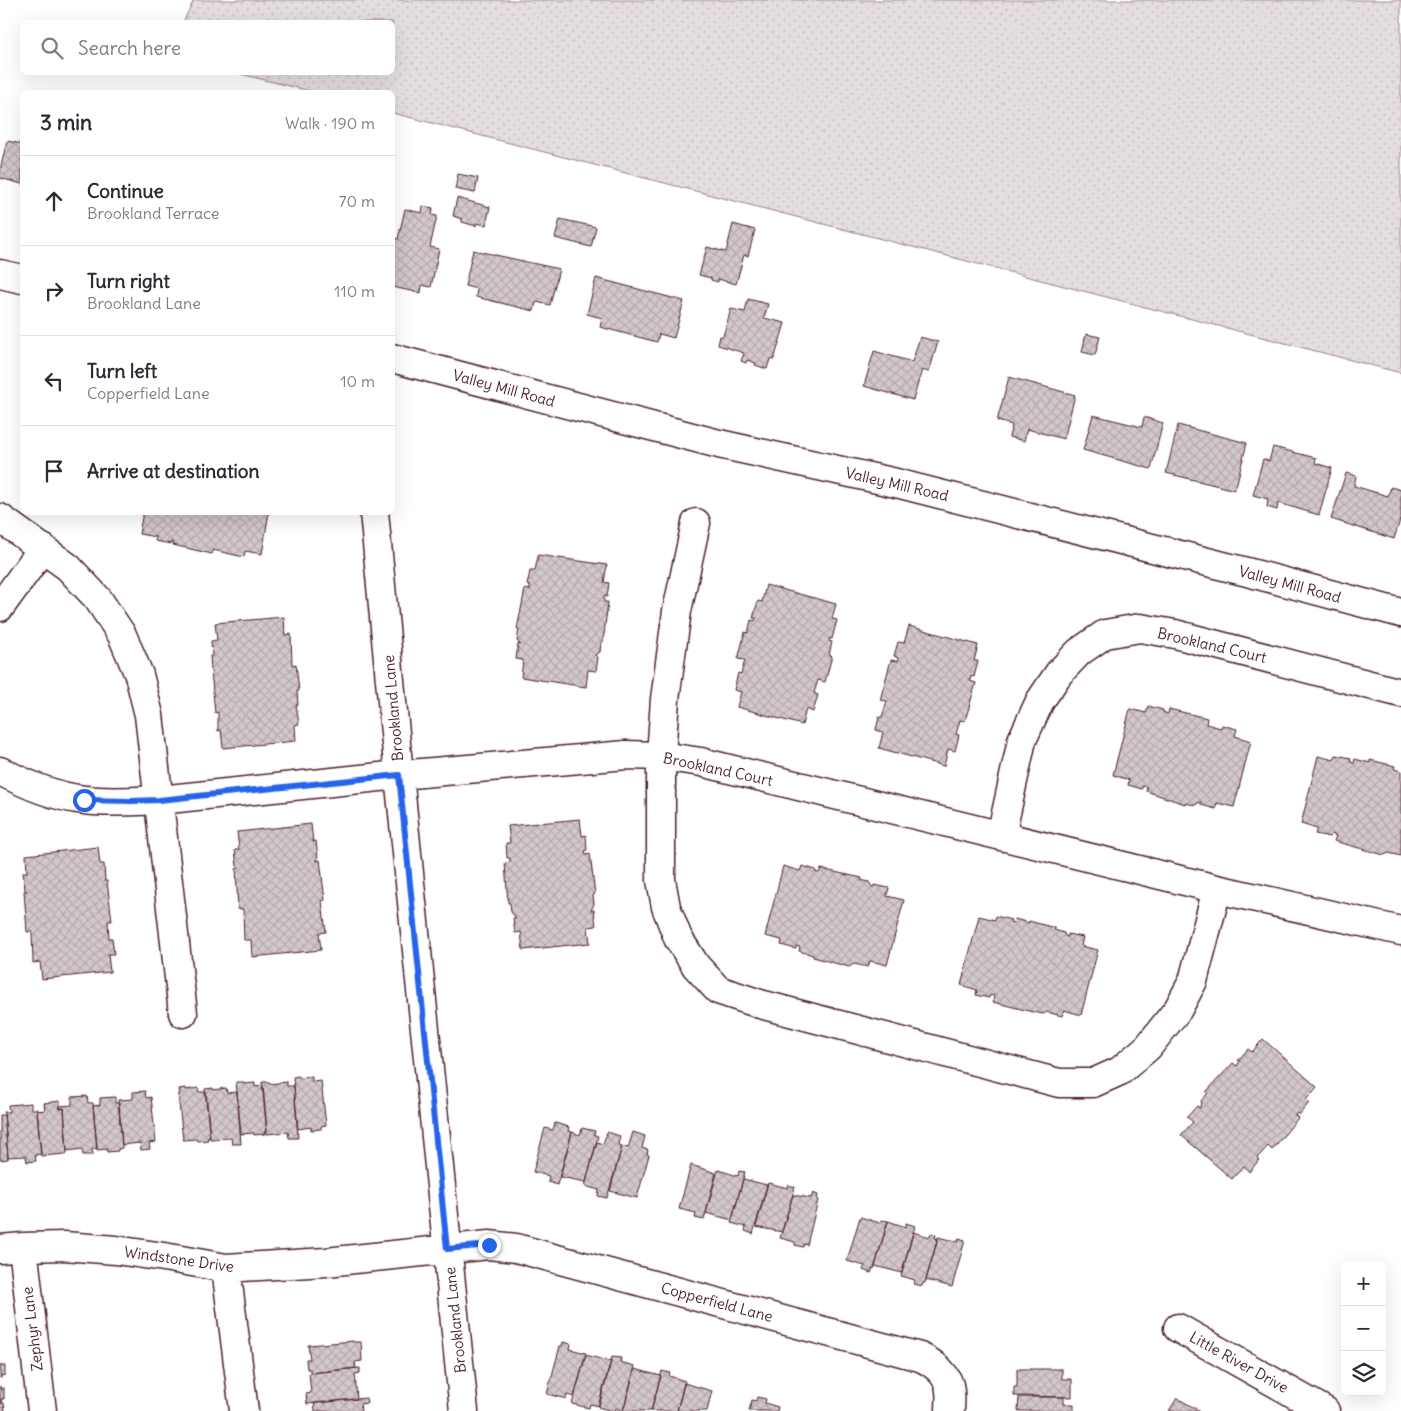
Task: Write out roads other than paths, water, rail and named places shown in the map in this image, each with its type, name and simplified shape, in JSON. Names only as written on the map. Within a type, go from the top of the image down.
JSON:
[{"type":"street","points":[[0,274],[20,279]]},
{"type":"street","name":"Valley Mill Road","points":[[395,359],[719,444],[896,483],[1246,572],[1401,614]]},
{"type":"street","name":"Brookland Lane","points":[[374,515],[464,1411]]},
{"type":"street","points":[[0,518],[68,567],[98,599],[122,635],[139,675],[149,715],[183,1013]]},
{"type":"street","points":[[696,524],[677,611],[665,699],[662,756],[662,880],[666,907],[678,938],[696,966],[718,990],[760,1004],[1059,1083],[1093,1083],[1120,1071],[1148,1047],[1178,1010],[1193,981],[1217,889]]},
{"type":"street","points":[[0,607],[43,548]]},
{"type":"street","name":"Brookland Court","points":[[1001,836],[1022,740],[1040,701],[1059,673],[1079,652],[1105,634],[1140,628],[1175,634],[1401,693]]},
{"type":"street","name":"Brookland Court","points":[[0,771],[26,784],[59,795],[84,800],[131,801],[159,800],[399,775],[626,755],[662,756],[701,762],[1217,889],[1401,931]]},
{"type":"street","name":"Copperfield Lane","points":[[447,1249],[489,1245],[516,1248],[920,1357],[930,1361],[943,1373],[950,1389],[950,1411]]},
{"type":"street","name":"Windstone Drive","points":[[12,1248],[64,1246],[116,1250],[226,1268],[326,1262],[447,1249]]},
{"type":"street","name":"Zephyr Lane","points":[[12,1248],[42,1411]]},
{"type":"street","points":[[226,1268],[244,1411]]},
{"type":"street","name":"Little River Drive","points":[[1178,1328],[1325,1411]]}]
